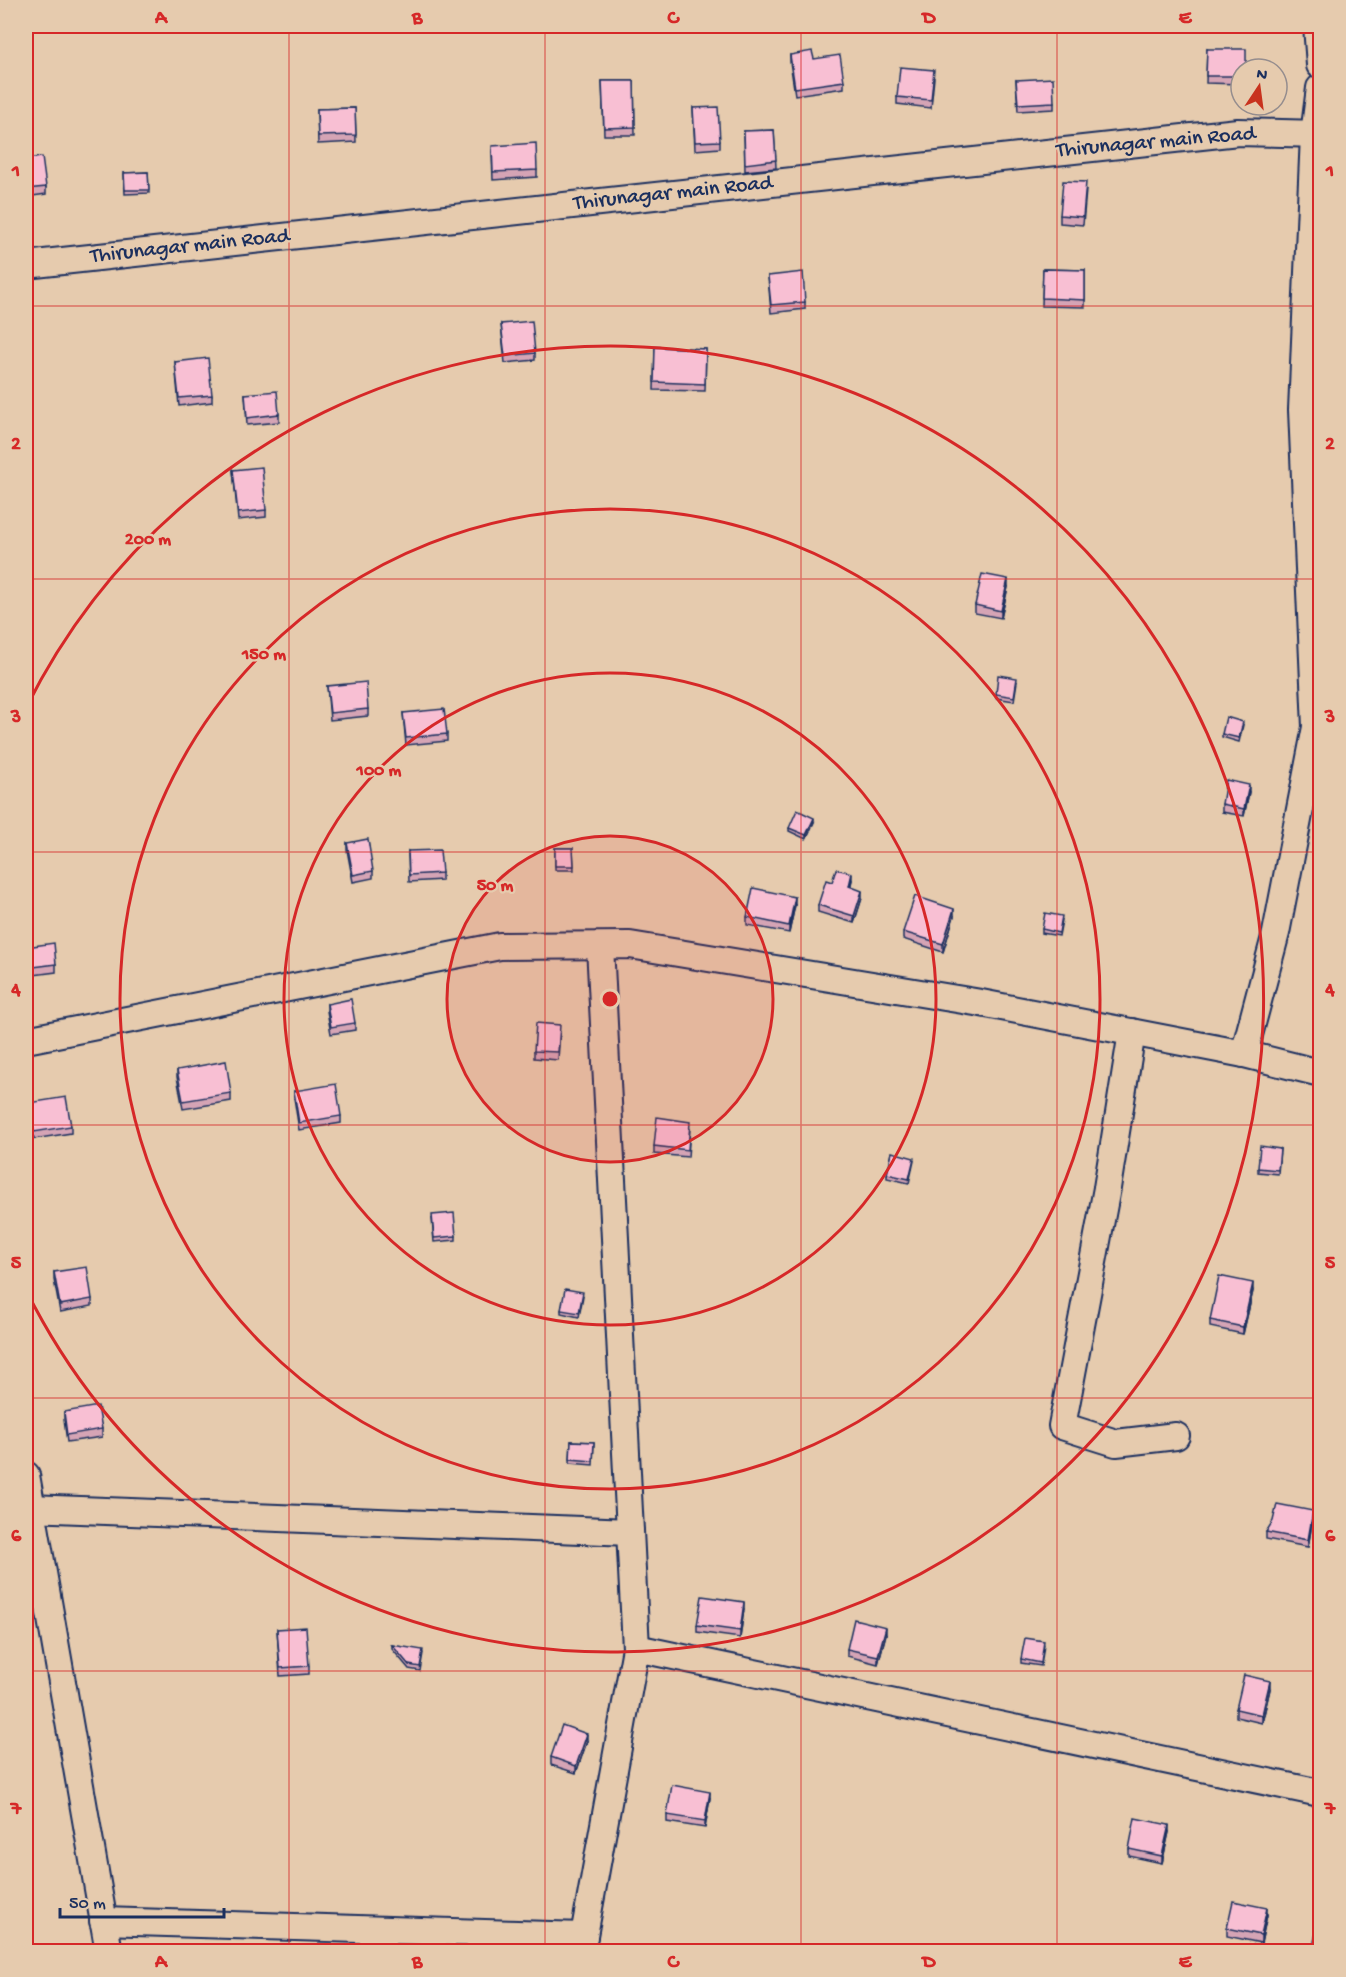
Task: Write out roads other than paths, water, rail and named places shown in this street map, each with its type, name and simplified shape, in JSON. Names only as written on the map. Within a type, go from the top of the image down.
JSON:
[{"type":"street","points":[[1317,26],[1320,65]]},
{"type":"street","points":[[1244,1054],[1276,933],[1316,727],[1302,410],[1320,88]]},
{"type":"street","name":"Thirunagar main Road","points":[[26,265],[1238,132],[1317,134]]},
{"type":"street","points":[[26,1040],[500,946],[630,945],[981,1003],[1244,1054],[1320,1073]]},
{"type":"street","points":[[103,1921],[583,1944],[636,1648],[600,946]]},
{"type":"street","points":[[1132,1032],[1107,1188],[1062,1426],[1116,1443],[1176,1436]]},
{"type":"street","points":[[26,1474],[30,1508],[109,1952]]},
{"type":"street","points":[[30,1508],[630,1532]]},
{"type":"street","points":[[636,1648],[1320,1793]]}]
